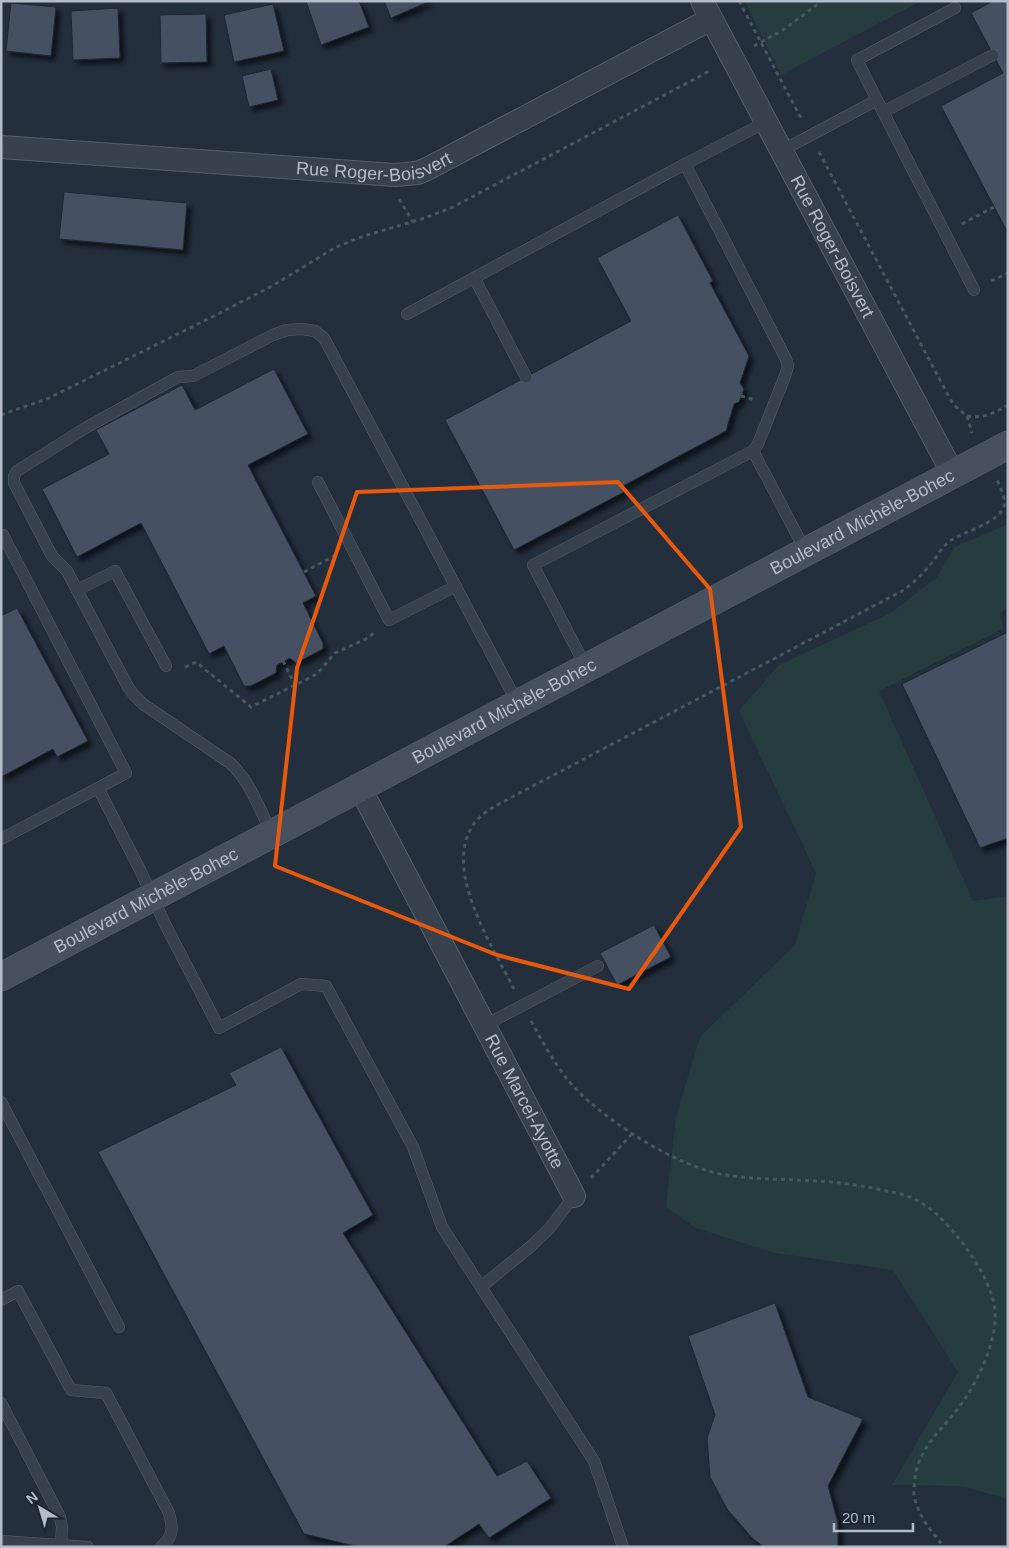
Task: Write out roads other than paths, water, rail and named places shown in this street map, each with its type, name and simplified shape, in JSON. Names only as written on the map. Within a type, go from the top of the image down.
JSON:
[{"type":"street","name":"Rue Roger-Boisvert","points":[[1,147],[386,175],[410,175],[427,169],[706,10],[953,474]]},
{"type":"street","name":"Boulevard Michèle-Bohec","points":[[1,977],[1008,445]]},
{"type":"street","name":"Rue Marcel-Ayotte","points":[[360,788],[574,1196]]},
{"type":"lane","points":[[955,8],[857,60],[974,290]]},
{"type":"lane","points":[[883,112],[993,54]]},
{"type":"lane","points":[[781,151],[877,100]]},
{"type":"lane","points":[[407,314],[766,122]]},
{"type":"lane","points":[[587,668],[533,565],[753,450],[758,444],[786,376],[788,366],[685,164]]},
{"type":"lane","points":[[475,279],[526,377]]},
{"type":"lane","points":[[272,834],[237,769],[143,704],[128,687],[78,590],[67,571],[52,556],[14,483],[14,476],[17,470],[87,427],[178,377],[193,376],[273,335],[287,330],[302,328],[315,331],[324,338],[518,704]]},
{"type":"lane","points":[[753,450],[806,552]]},
{"type":"lane","points":[[318,482],[389,620],[456,586]]},
{"type":"lane","points":[[1,536],[3,535],[126,773],[1,839]]},
{"type":"lane","points":[[78,590],[115,571],[166,666]]},
{"type":"lane","points":[[98,788],[219,1028],[301,984],[326,986],[413,1147],[442,1227],[594,1461],[623,1547]]},
{"type":"lane","points":[[485,1025],[598,966]]},
{"type":"lane","points":[[1,1102],[119,1328]]},
{"type":"lane","points":[[481,1287],[530,1247],[548,1229],[574,1196]]},
{"type":"lane","points":[[1,1300],[18,1291],[71,1390],[106,1393],[169,1513],[172,1526],[170,1538],[161,1547]]},
{"type":"lane","points":[[1,1403],[60,1516],[62,1527],[61,1545]]},
{"type":"lane","points":[[1,1541],[88,1547]]}]
